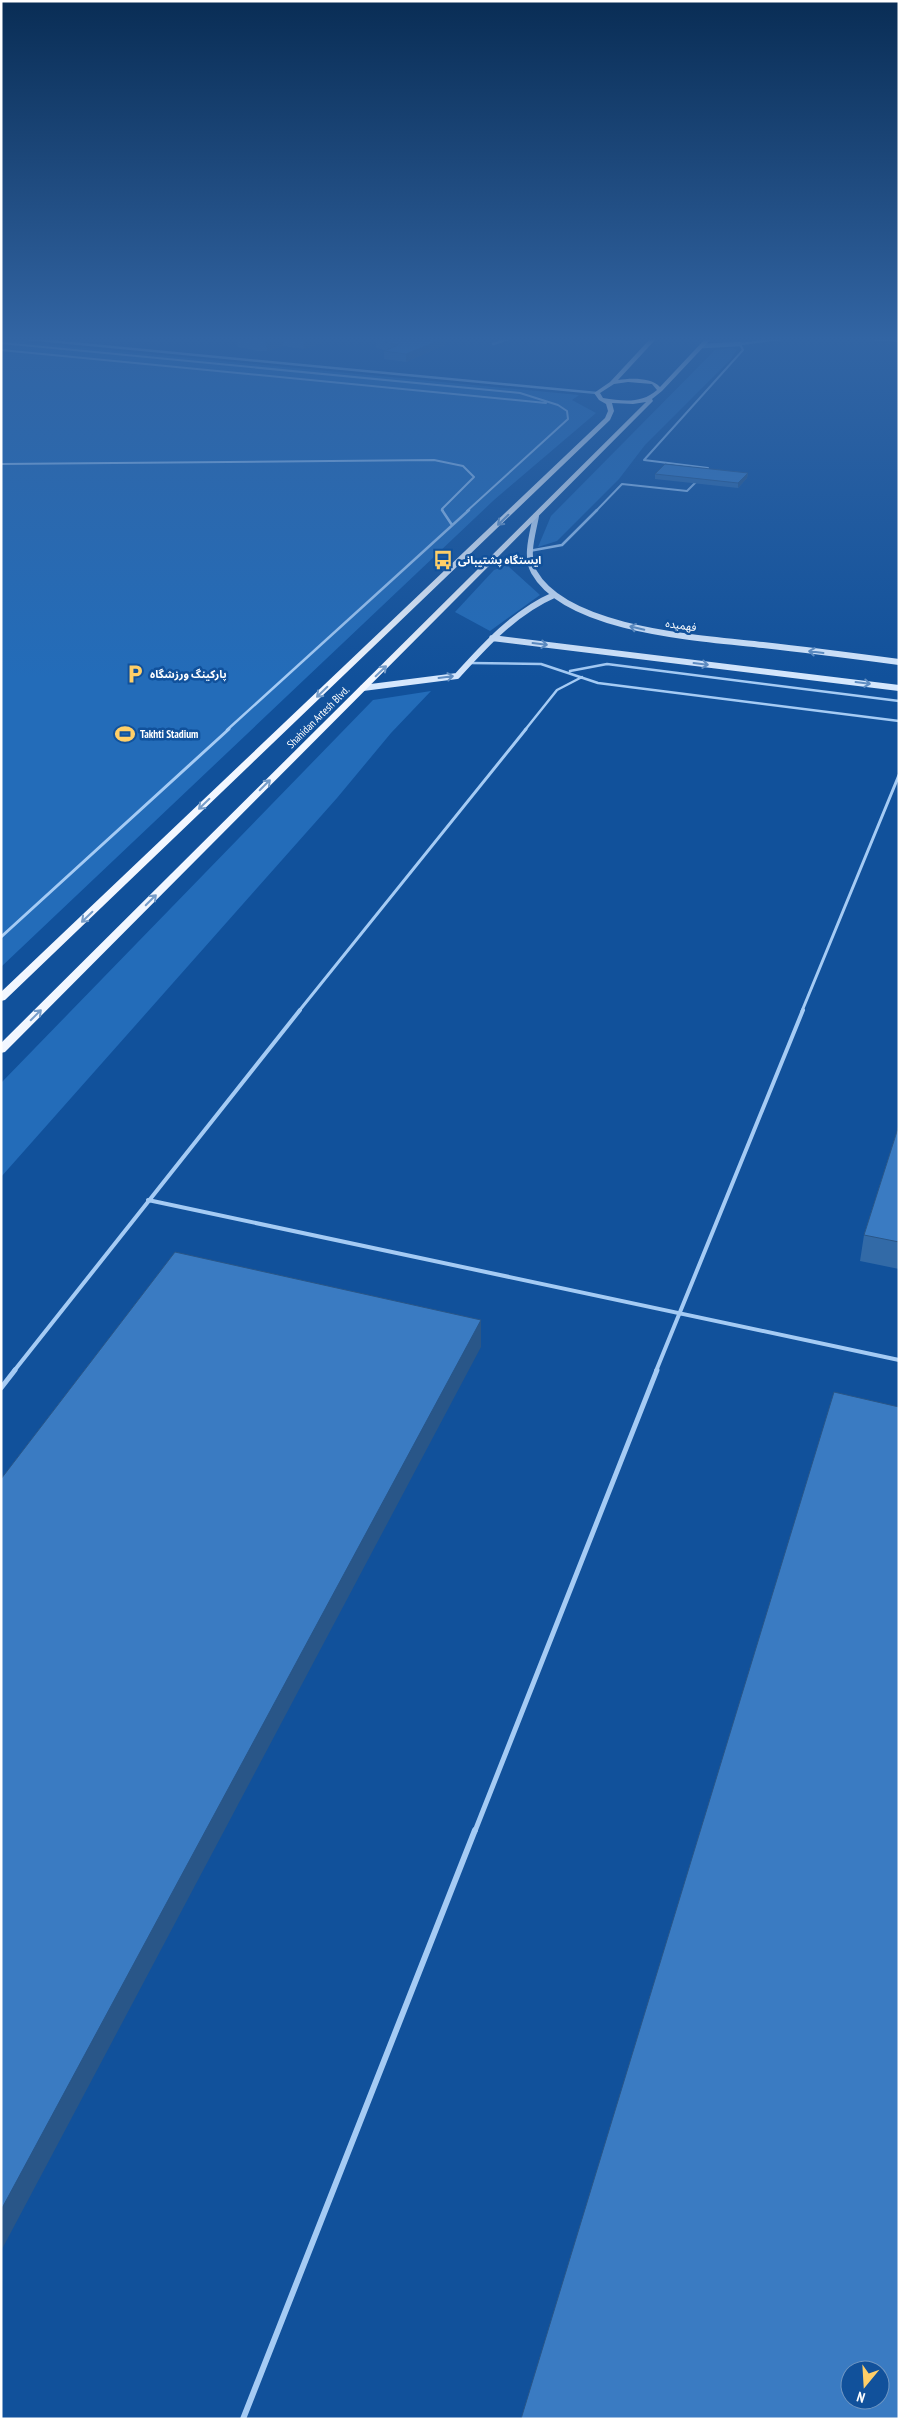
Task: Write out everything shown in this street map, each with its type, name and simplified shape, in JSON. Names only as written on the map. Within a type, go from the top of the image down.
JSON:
[{"type":"main road","name":"Shahidan Artesh Blvd.","points":[[1,998],[574,452]]},
{"type":"main road","name":"Shahidan Artesh Blvd.","points":[[1,1050],[600,452]]},
{"type":"main road","name":"فهمیده","points":[[536,516],[529,551],[534,572],[554,595],[576,608],[616,622],[668,634],[899,662]]},
{"type":"main road","points":[[363,688],[457,676],[492,638],[538,602],[554,595]]},
{"type":"main road","points":[[492,638],[899,688]]},
{"type":"lane","points":[[1,937],[532,452]]},
{"type":"lane","points":[[529,551],[562,544],[622,484],[687,491],[708,468],[644,460],[651,452]]},
{"type":"lane","points":[[1,464],[434,460],[464,467],[472,472],[474,477],[442,509],[452,525]]},
{"type":"lane","points":[[470,663],[541,664],[598,683],[899,722]]},
{"type":"lane","points":[[568,672],[607,664],[899,702]]},
{"type":"lane","points":[[1,1388],[148,1200],[557,690],[582,677]]},
{"type":"lane","points":[[243,2419],[679,1313],[899,775]]},
{"type":"lane","points":[[148,1200],[899,1360]]},
{"type":"shaded area","name":"Takhti Stadium","points":[[1,452],[550,452],[494,500],[1,967]]},
{"type":"shaded area","points":[[614,452],[640,452],[619,479],[557,541],[538,547],[551,516]]},
{"type":"shaded area","points":[[507,565],[540,595],[490,631],[455,612],[494,570]]},
{"type":"shaded area","points":[[431,691],[391,733],[337,798],[1,1177],[1,1083],[373,700]]},
{"type":"building","points":[[665,464],[748,473],[738,483],[655,474]]},
{"type":"building","points":[[899,1125],[899,1242],[864,1235]]},
{"type":"building","points":[[175,1252],[481,1320],[1,2210],[1,1479]]},
{"type":"building","points":[[834,1392],[899,1407],[899,2419],[521,2419]]},
{"type":"place","name":"ایستگاه پشتیبانی","points":[[443,560]]},
{"type":"place","name":"پارکینگ ورزشگاه","points":[[135,674]]},
{"type":"place","name":"Takhti Stadium","points":[[125,734]]}]
